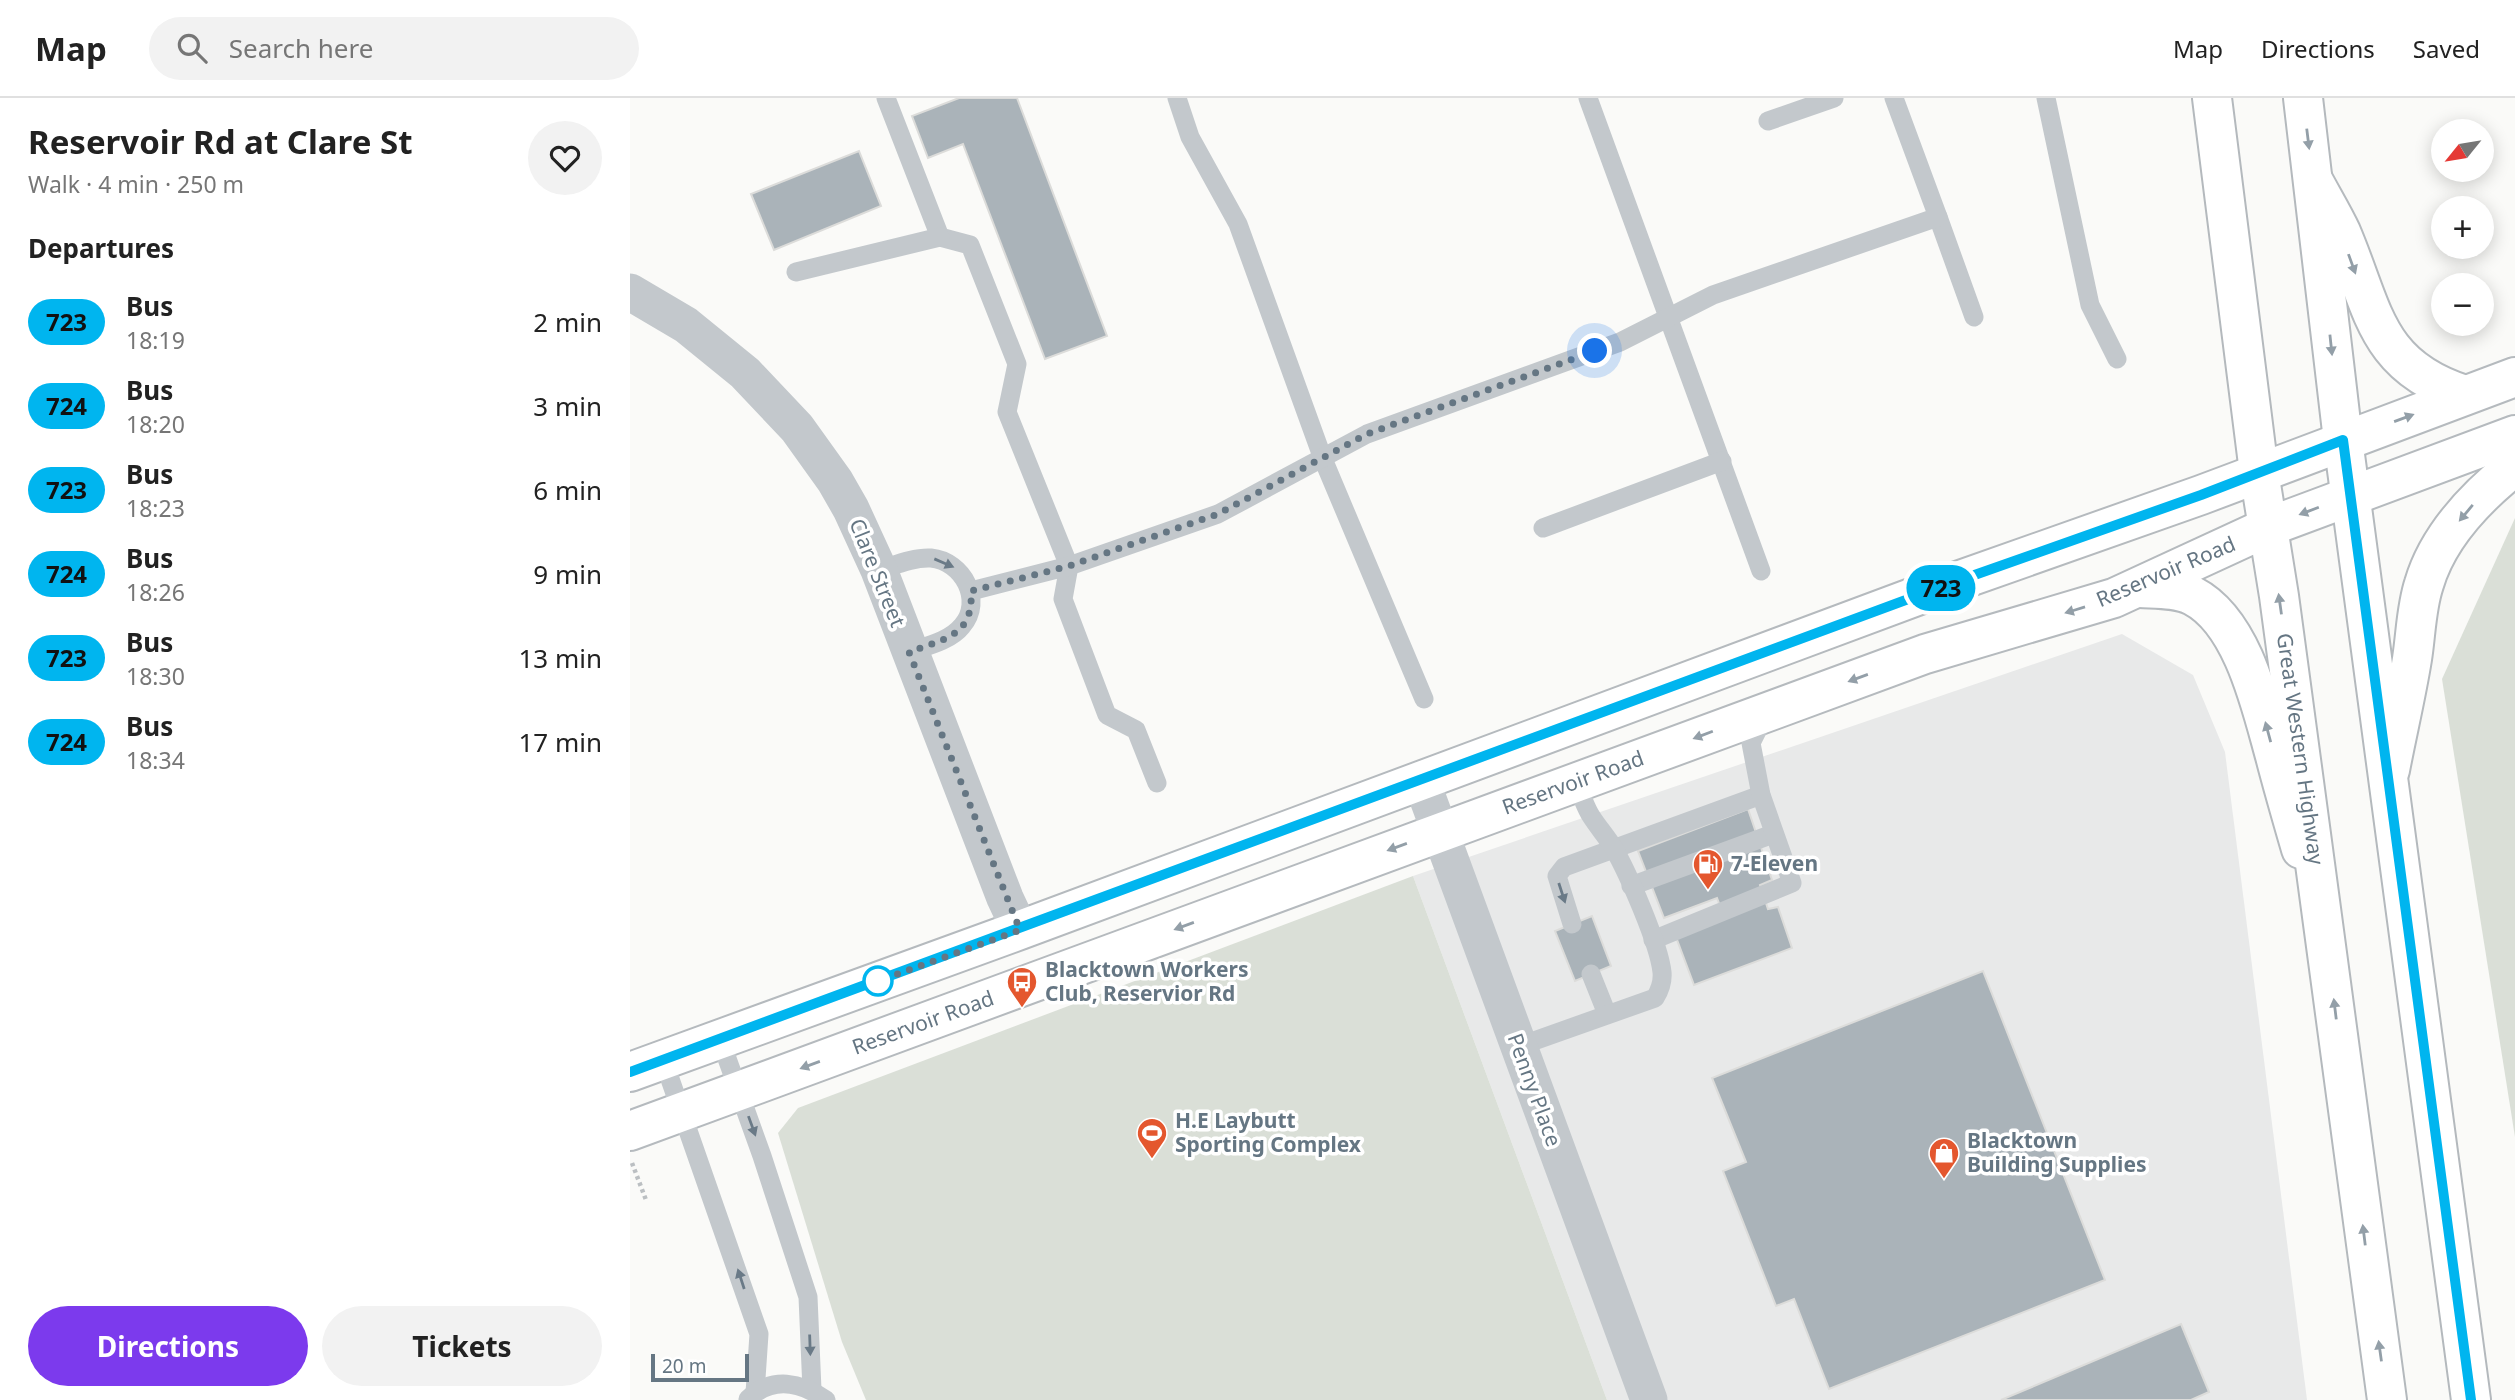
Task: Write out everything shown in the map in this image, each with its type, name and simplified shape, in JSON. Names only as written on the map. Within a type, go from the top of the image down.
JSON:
[{"type":"main road","name":"Great Western Highway","points":[[2212,98],[2259,472],[2326,939],[2387,1400]]},
{"type":"main road","points":[[2303,98],[2343,440],[2471,1400]]},
{"type":"main road","points":[[2313,180],[2341,232],[2366,302],[2383,335],[2399,356],[2419,375],[2440,387],[2465,396]]},
{"type":"main road","points":[[647,1066],[2515,377]]},
{"type":"main road","name":"Reservoir Road","points":[[631,1147],[682,1111],[1925,654],[2140,588],[2268,527],[2515,435]]},
{"type":"main road","points":[[2389,775],[2424,582],[2433,560],[2452,529],[2487,488],[2515,466]]},
{"type":"main road","points":[[2140,588],[2174,590],[2194,597],[2216,615],[2239,650],[2257,690],[2326,939]]},
{"type":"street","name":"Clare Street","points":[[630,292],[686,325],[745,373],[788,418],[816,452],[835,481],[851,509],[878,570],[1020,930]]},
{"type":"street","name":"Penny Place","points":[[1421,780],[1649,1400]]},
{"type":"lane","points":[[886,98],[940,237]]},
{"type":"lane","points":[[1177,98],[1190,137],[1238,224],[1323,459],[1424,699]]},
{"type":"lane","points":[[1588,98],[1761,571]]},
{"type":"lane","points":[[1768,121],[1834,98]]},
{"type":"lane","points":[[1894,98],[1974,317]]},
{"type":"lane","points":[[2046,98],[2090,305],[2117,359]]},
{"type":"lane","points":[[971,591],[1069,566],[1218,514],[1367,434],[1620,342],[1713,295],[1938,217]]},
{"type":"lane","points":[[796,272],[940,237],[970,245],[1017,364],[1007,412],[1069,566],[1063,599],[1107,715],[1136,730],[1157,783]]},
{"type":"lane","points":[[1543,528],[1722,461]]},
{"type":"lane","points":[[878,570],[915,559],[941,559],[953,565],[971,591],[970,615],[961,628],[950,637],[909,652]]},
{"type":"lane","points":[[1653,940],[1792,883],[1761,795],[1751,743],[1767,711]]},
{"type":"lane","points":[[1517,1047],[1655,998],[1660,991],[1662,970],[1631,886],[1613,848],[1591,816],[1574,783]]},
{"type":"lane","points":[[1572,924],[1557,876],[1563,867],[1761,795]]},
{"type":"lane","points":[[1631,886],[1773,834]]},
{"type":"lane","points":[[1591,974],[1607,1014]]},
{"type":"lane","points":[[720,1039],[808,1297],[819,1395]]},
{"type":"lane","points":[[647,1066],[682,1111],[759,1334],[751,1397]]},
{"type":"lane","points":[[751,1397],[768,1386],[782,1383],[797,1384],[819,1395]]},
{"type":"path","points":[[631,1147],[646,1200]]},
{"type":"shaded area","points":[[2515,518],[2515,1137],[2442,679]]},
{"type":"shaded area","points":[[2122,634],[2193,675],[2225,752],[2307,1400],[1607,1400],[1413,876]]},
{"type":"shaded area","name":"H.E Laybutt Sporting Complex","points":[[1413,876],[1607,1400],[866,1400],[842,1342],[778,1133],[798,1108]]},
{"type":"building","points":[[959,98],[1017,98],[1107,336],[1045,359],[963,144],[928,158],[912,116]]},
{"type":"building","points":[[859,151],[881,206],[774,250],[751,194]]},
{"type":"building","name":"7-Eleven","points":[[1748,809],[1772,880],[1760,885],[1768,909],[1778,907],[1792,948],[1694,985],[1676,937],[1725,919],[1717,898],[1664,918],[1638,851]]},
{"type":"building","points":[[1592,916],[1611,966],[1575,981],[1555,931]]},
{"type":"building","points":[[1983,971],[2105,1280],[1829,1389],[1794,1299],[1776,1306],[1723,1171],[1746,1162],[1712,1078]]},
{"type":"building","points":[[2181,1324],[2209,1392],[2191,1400],[2001,1400]]},
{"type":"bus line","name":"723","points":[[630,1072],[1949,584],[2201,495],[2343,440],[2471,1400]]},
{"type":"place","name":"7-Eleven","points":[[1708,891]]},
{"type":"place","name":"Blacktown Workers Club, Reservior Rd","points":[[1022,1009]]},
{"type":"place","name":"H.E Laybutt Sporting Complex","points":[[1152,1160]]},
{"type":"place","name":"Blacktown Building Supplies","points":[[1944,1180]]},
{"type":"route","points":[[878,981],[870,984],[1020,930],[909,652],[950,637],[961,628],[970,615],[971,591],[1069,566],[1218,514],[1367,434],[1595,351]]}]
